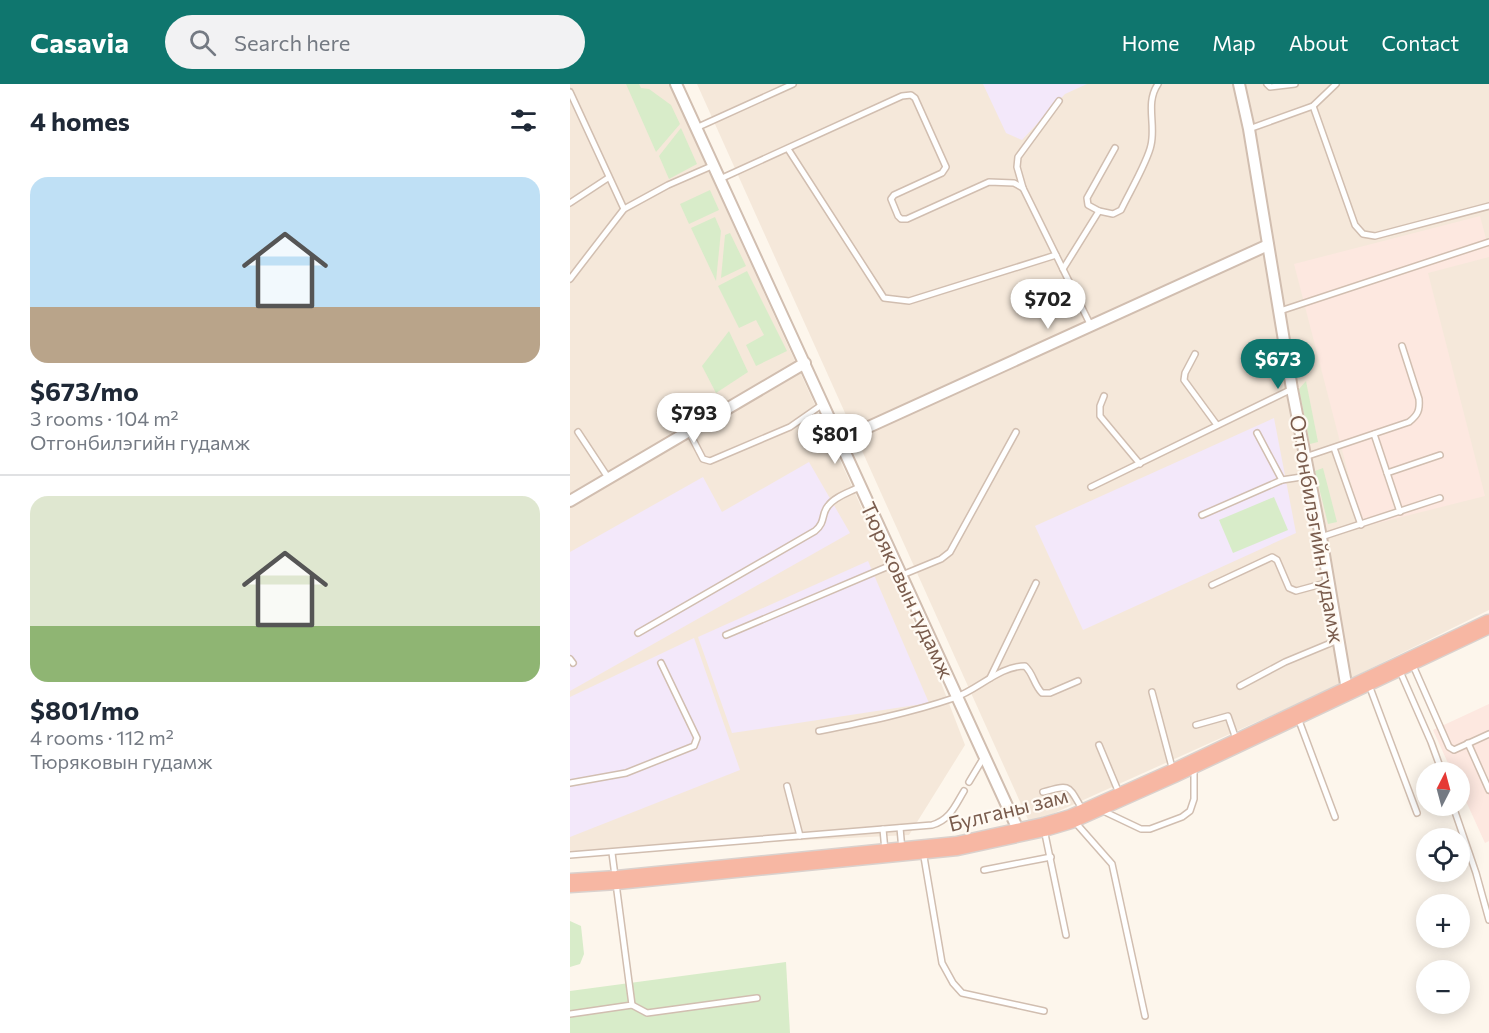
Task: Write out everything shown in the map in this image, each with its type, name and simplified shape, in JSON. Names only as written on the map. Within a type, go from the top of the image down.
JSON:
[{"type":"highway","name":"Булганы зам","points":[[570,883],[922,850],[1020,834],[1084,813],[1121,797],[1489,624]]},
{"type":"street","name":"Тюряковын гудамж","points":[[676,84],[1020,834]]},
{"type":"street","name":"Отгонбилэгийн гудамж","points":[[1239,84],[1249,129],[1292,389],[1321,537],[1347,690]]},
{"type":"street","points":[[840,440],[1268,245]]},
{"type":"street","points":[[570,501],[805,363]]},
{"type":"lane","points":[[696,128],[793,84]]},
{"type":"lane","points":[[1115,148],[1087,198],[1088,205],[1099,211],[1116,214],[1121,210],[1151,146],[1151,100],[1158,84]]},
{"type":"lane","points":[[1267,84],[1270,87],[1295,84]]},
{"type":"lane","points":[[1249,129],[1313,106],[1336,84]]},
{"type":"lane","points":[[570,92],[624,209]]},
{"type":"lane","points":[[720,179],[902,96],[911,95],[915,98],[946,167],[942,173],[894,195],[891,199],[901,219],[907,219],[988,182],[1014,183],[1023,188]]},
{"type":"lane","points":[[1059,101],[1018,157],[1017,167],[1023,188],[1091,326]]},
{"type":"lane","points":[[1313,106],[1355,225],[1363,234],[1375,236],[1489,206]]},
{"type":"lane","points":[[788,149],[884,298],[909,301],[1056,255]]},
{"type":"lane","points":[[570,279],[624,209],[668,185],[714,165]]},
{"type":"lane","points":[[570,203],[608,178]]},
{"type":"lane","points":[[1063,269],[1099,211]]},
{"type":"lane","points":[[1280,311],[1489,242]]},
{"type":"lane","points":[[1305,458],[1409,422],[1416,417],[1420,408],[1419,399],[1402,346]]},
{"type":"lane","points":[[1195,354],[1185,373],[1184,380],[1217,425]]},
{"type":"lane","points":[[1091,486],[1292,389]]},
{"type":"lane","points":[[1104,396],[1100,406],[1100,416],[1140,464]]},
{"type":"lane","points":[[688,430],[703,459],[710,461],[790,428],[823,404]]},
{"type":"lane","points":[[578,432],[609,479]]},
{"type":"lane","points":[[902,575],[941,560],[950,552],[1016,432]]},
{"type":"lane","points":[[1257,433],[1282,480]]},
{"type":"lane","points":[[1374,434],[1400,512]]},
{"type":"lane","points":[[1334,448],[1361,525]]},
{"type":"lane","points":[[1387,473],[1440,455]]},
{"type":"lane","points":[[1202,515],[1282,480],[1308,476]]},
{"type":"lane","points":[[638,633],[816,531],[823,522],[825,510],[833,501],[861,486]]},
{"type":"lane","points":[[1321,537],[1440,498]]},
{"type":"lane","points":[[1212,585],[1272,557],[1277,560],[1289,588],[1296,591],[1329,582]]},
{"type":"lane","points":[[726,635],[896,563]]},
{"type":"lane","points":[[990,678],[1036,583]]},
{"type":"lane","points":[[1240,686],[1286,662],[1338,640]]},
{"type":"lane","points":[[570,783],[626,773],[694,746],[697,738],[661,663]]},
{"type":"lane","points":[[1404,664],[1449,747],[1454,750],[1489,734]]},
{"type":"lane","points":[[1404,664],[1438,762]]},
{"type":"lane","points":[[819,731],[897,716],[958,697],[990,678],[1019,666],[1026,666],[1030,670],[1042,693],[1050,693],[1077,681]]},
{"type":"lane","points":[[1368,681],[1416,810]]},
{"type":"lane","points":[[1152,692],[1173,773]]},
{"type":"lane","points":[[1297,715],[1335,817]]},
{"type":"lane","points":[[1196,726],[1228,716],[1237,743]]},
{"type":"lane","points":[[1468,743],[1489,790]]},
{"type":"lane","points":[[1099,745],[1121,797]]},
{"type":"lane","points":[[969,782],[985,756]]},
{"type":"lane","points":[[1084,813],[1141,829],[1150,829],[1182,818],[1190,811],[1194,799],[1194,764]]},
{"type":"lane","points":[[787,786],[800,836]]},
{"type":"lane","points":[[1043,792],[1064,786],[1070,789],[1112,864],[1145,1016]]},
{"type":"lane","points":[[570,855],[883,830],[942,822],[949,817],[964,791]]},
{"type":"lane","points":[[1456,816],[1489,920]]},
{"type":"lane","points":[[1044,827],[1066,936]]},
{"type":"lane","points":[[894,852],[900,828]]},
{"type":"lane","points":[[883,830],[894,852]]},
{"type":"lane","points":[[922,850],[942,963],[952,983],[962,993],[1044,1011]]},
{"type":"lane","points":[[612,853],[632,1005]]},
{"type":"lane","points":[[984,870],[1051,857]]},
{"type":"lane","points":[[570,1014],[632,1005],[647,1013],[757,998]]},
{"type":"shaded area","points":[[570,84],[669,84],[940,680],[965,745],[909,835],[570,852]]},
{"type":"shaded area","points":[[697,84],[1489,84],[1489,610],[1321,693],[1030,824]]},
{"type":"shaded area","points":[[983,84],[1087,84],[1065,94],[1022,140],[1006,133]]},
{"type":"shaded area","points":[[1480,216],[1489,257],[1428,273],[1485,496],[1362,527],[1294,264]]},
{"type":"shaded area","points":[[1274,418],[1296,533],[1083,630],[1035,526]]},
{"type":"shaded area","points":[[809,462],[850,533],[570,691],[570,552],[703,477],[722,512]]},
{"type":"shaded area","points":[[868,561],[929,703],[732,733],[698,637]]},
{"type":"shaded area","points":[[694,638],[740,770],[570,837],[570,697]]},
{"type":"shaded area","points":[[1489,704],[1489,841],[1485,843],[1470,810],[1470,762],[1447,762],[1433,730]]},
{"type":"green space","points":[[626,84],[639,84],[641,88],[649,89],[671,105],[680,124],[656,152]]},
{"type":"green space","points":[[681,128],[697,164],[669,179],[659,156]]},
{"type":"green space","points":[[710,190],[719,210],[689,224],[680,204]]},
{"type":"green space","points":[[715,217],[721,231],[716,281],[691,228]]},
{"type":"green space","points":[[730,233],[746,266],[721,278],[725,235]]},
{"type":"green space","points":[[747,271],[787,351],[756,366],[746,345],[764,335],[756,320],[739,328],[718,286]]},
{"type":"green space","points":[[729,331],[748,372],[716,393],[702,366]]},
{"type":"green space","points":[[1306,381],[1318,442],[1310,444],[1299,389]]},
{"type":"green space","points":[[1323,468],[1337,522],[1328,524],[1315,471]]},
{"type":"green space","points":[[1274,497],[1288,530],[1233,553],[1219,520]]},
{"type":"green space","points":[[570,921],[581,926],[584,954],[580,964],[570,967]]},
{"type":"green space","points":[[786,962],[790,1033],[570,1033],[570,991]]}]
